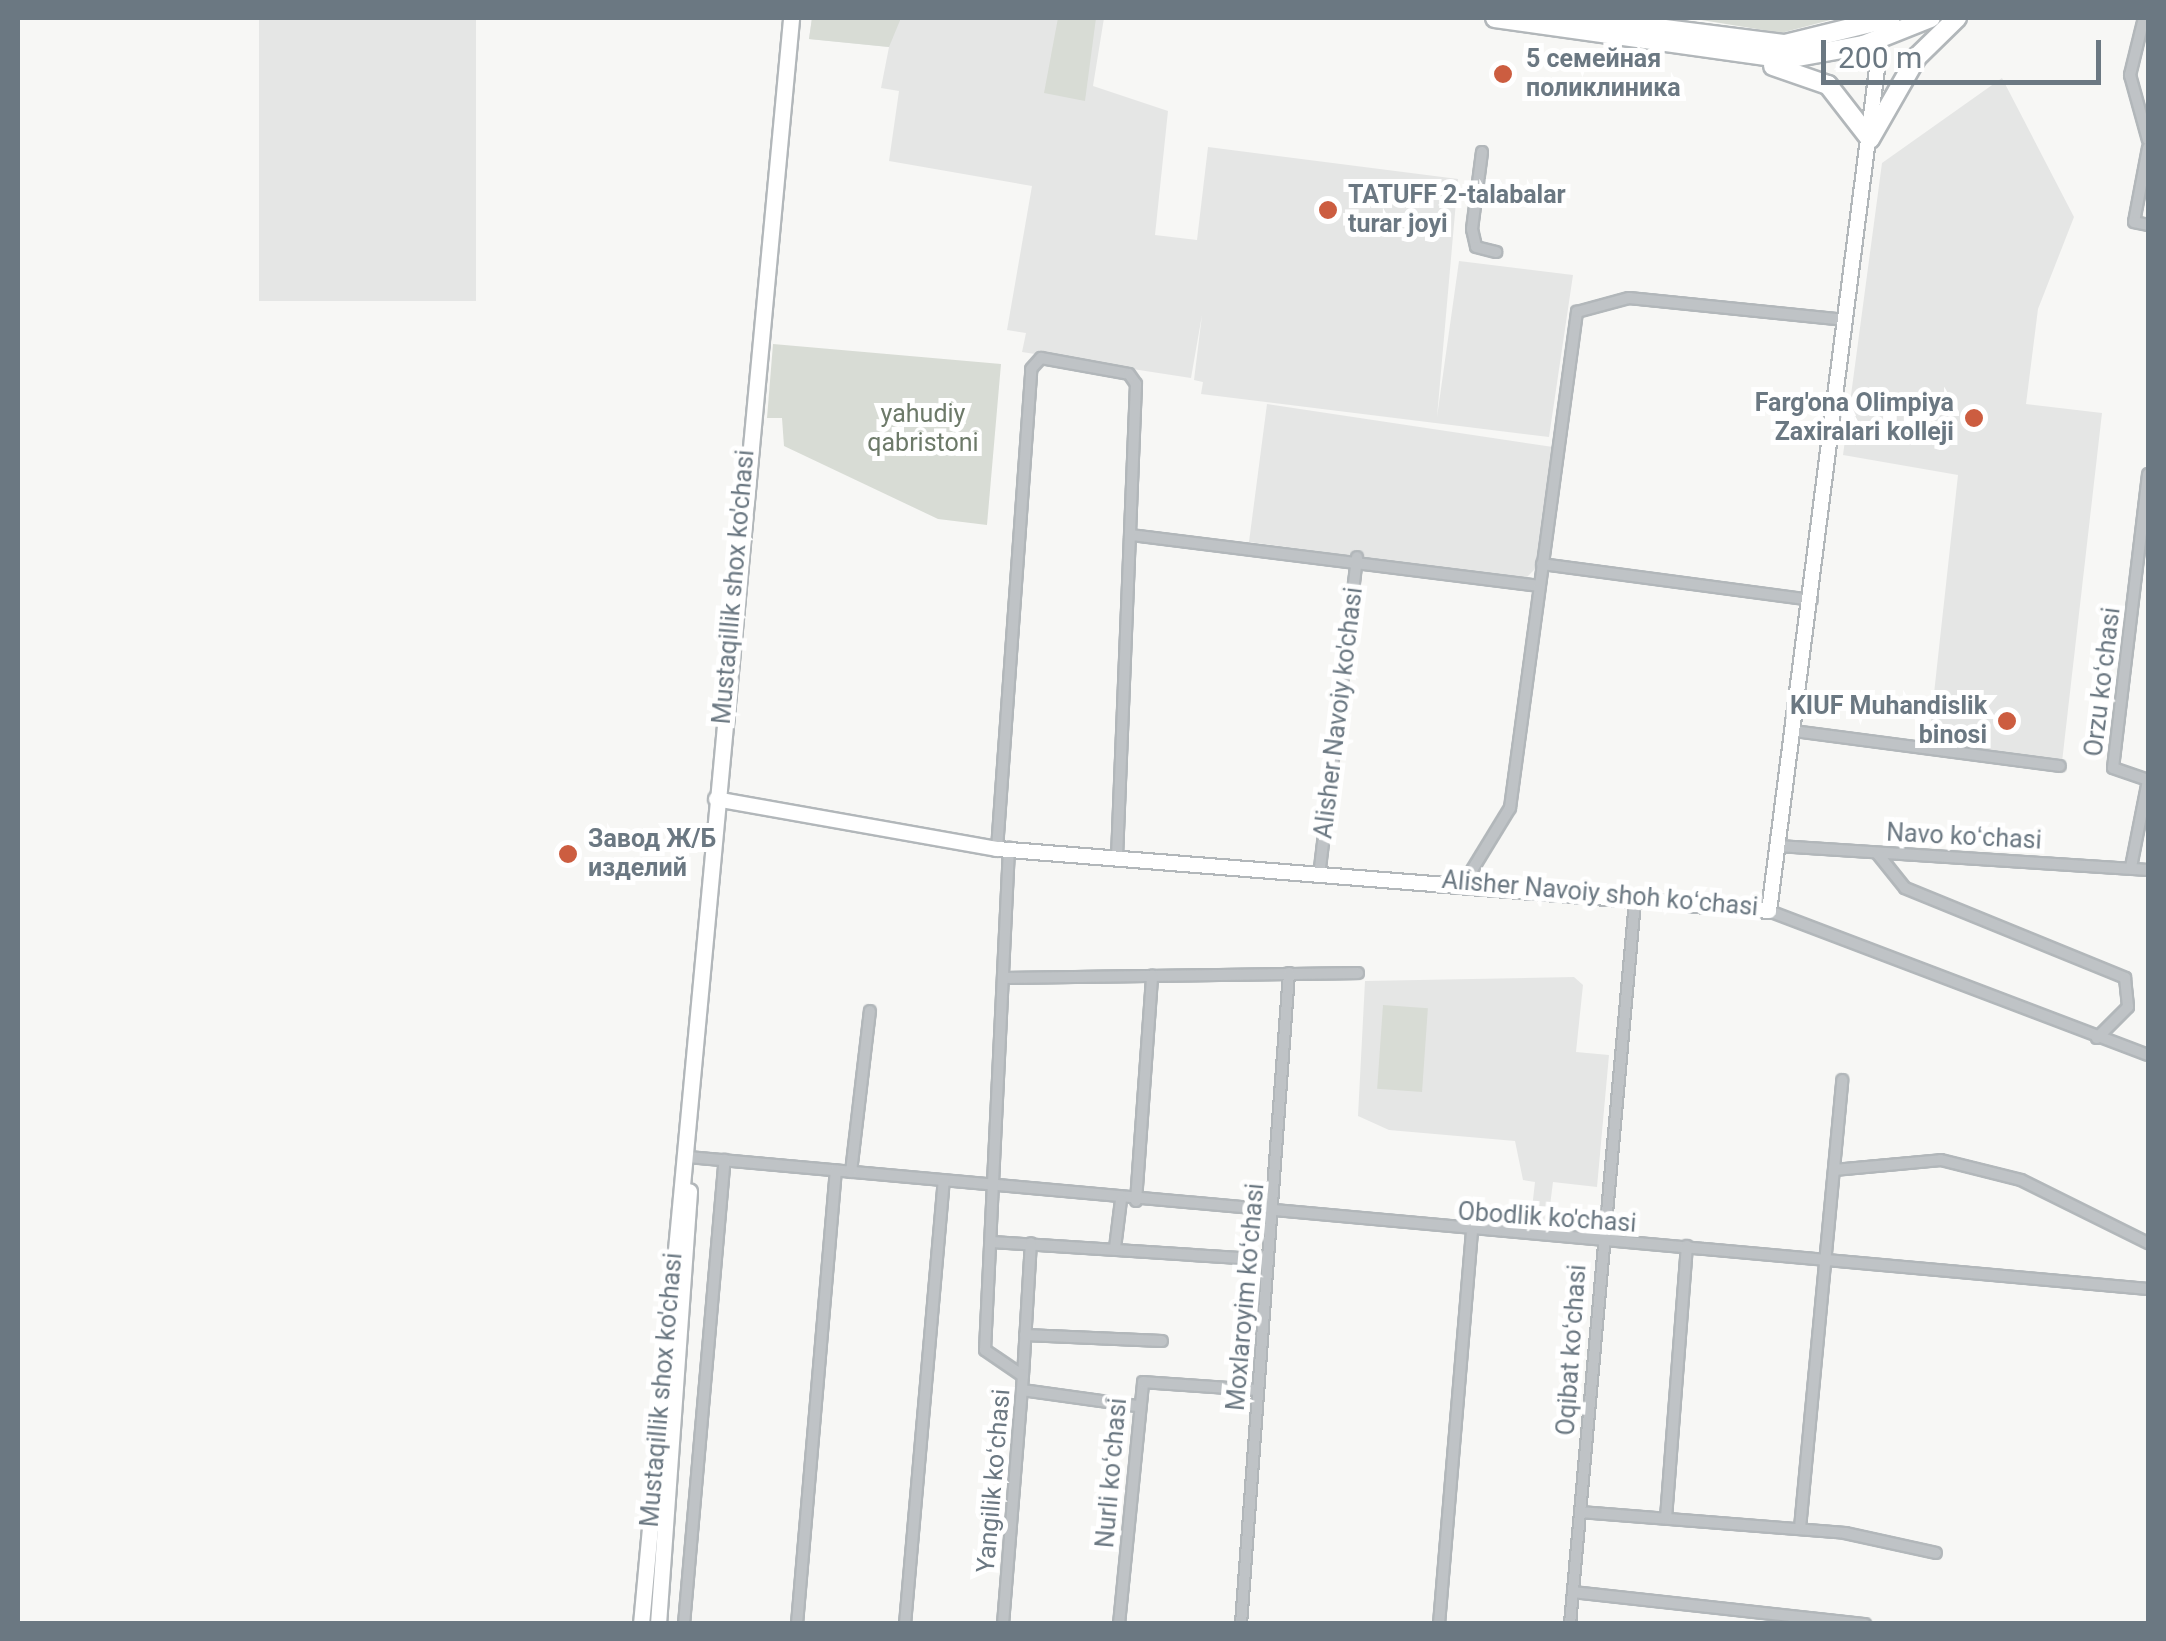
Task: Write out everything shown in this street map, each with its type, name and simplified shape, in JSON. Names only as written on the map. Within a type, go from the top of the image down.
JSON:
[{"type":"highway","points":[[1495,18],[1723,56],[1828,86],[1870,139],[1917,57],[1957,18]]},
{"type":"highway","points":[[1578,18],[1785,44],[1886,22],[1932,18]]},
{"type":"highway","points":[[1723,56],[1787,59],[1886,22]]},
{"type":"main road","name":"Mustaqillik shox ko'chasi","points":[[641,1624],[688,1156],[716,799],[791,18]]},
{"type":"main road","name":"Mustaqillik shox ko'chasi","points":[[658,1624],[688,1285],[688,1156]]},
{"type":"street","points":[[2144,18],[2130,75],[2148,140]]},
{"type":"street","name":"Alisher Navoiy shoh koʻchasi","points":[[716,799],[1003,848],[1320,868],[1769,911],[1886,22]]},
{"type":"street","points":[[2148,148],[2134,222],[2148,224]]},
{"type":"street","points":[[1482,152],[1472,228],[1476,248],[1496,252]]},
{"type":"street","points":[[1464,884],[1510,808],[1577,312],[1586,302],[1628,298],[1846,320]]},
{"type":"street","name":"Yangilik koʻchasi","points":[[1003,1624],[1023,1376],[985,1350],[992,1242],[991,1186],[1008,978],[1003,848],[1034,362],[1134,378],[1131,535]]},
{"type":"street","name":"Orzu koʻchasi","points":[[2132,867],[2148,779],[2112,768],[2148,474]]},
{"type":"street","points":[[1116,853],[1131,535]]},
{"type":"street","name":"Alisher Navoiy ko'chasi","points":[[1131,535],[1357,558],[1538,586]]},
{"type":"street","name":"Alisher Navoiy ko'chasi","points":[[1320,868],[1357,558]]},
{"type":"street","points":[[1542,564],[1812,600]]},
{"type":"street","points":[[1794,731],[2060,766]]},
{"type":"street","name":"Navo koʻchasi","points":[[1778,846],[2148,870]]},
{"type":"street","points":[[1877,853],[1905,888],[2126,978],[2128,1007],[2097,1038]]},
{"type":"street","name":"Oqibat koʻchasi","points":[[1570,1624],[1600,1246],[1635,901]]},
{"type":"street","points":[[1769,911],[2148,1055]]},
{"type":"street","points":[[1008,978],[1358,973]]},
{"type":"street","name":"Moxlaroyim koʻchasi","points":[[1241,1624],[1289,974]]},
{"type":"street","points":[[1136,1201],[1152,976]]},
{"type":"street","points":[[850,1172],[870,1012]]},
{"type":"street","points":[[1800,1528],[1842,1080]]},
{"type":"street","name":"Obodlik ko'chasi","points":[[688,1156],[1600,1246],[1687,1246],[2148,1289]]},
{"type":"street","points":[[684,1624],[724,1160]]},
{"type":"street","points":[[1834,1170],[1941,1160],[2021,1180],[2148,1243]]},
{"type":"street","points":[[797,1624],[836,1171]]},
{"type":"street","points":[[905,1624],[944,1182]]},
{"type":"street","points":[[1114,1248],[1121,1200]]},
{"type":"street","points":[[1439,1624],[1472,1233]]},
{"type":"street","points":[[992,1242],[1267,1260]]},
{"type":"street","points":[[1023,1376],[1031,1244]]},
{"type":"street","points":[[1666,1518],[1687,1246]]},
{"type":"street","points":[[1026,1335],[1162,1341]]},
{"type":"street","name":"Nurli koʻchasi","points":[[1119,1624],[1137,1406],[1145,1380],[1256,1390]]},
{"type":"street","points":[[1022,1390],[1137,1406]]},
{"type":"street","points":[[1580,1512],[1800,1528],[1936,1553]]},
{"type":"street","points":[[1573,1592],[1865,1624]]},
{"type":"shaded area","points":[[259,18],[476,18],[476,301],[259,301]]},
{"type":"shaded area","points":[[812,18],[1104,18],[1093,86],[1168,111],[1155,235],[1197,240],[1208,147],[1458,179],[1437,417],[1459,261],[1573,275],[1549,437],[1201,394],[1203,382],[1194,380],[1202,315],[1191,378],[1022,352],[1026,333],[1007,330],[1032,186],[889,161],[899,91],[881,88],[889,47],[809,39]]},
{"type":"shaded area","name":"Farg'ona Olimpiya Zaxiralari kolleji","points":[[2002,78],[2074,217],[2038,309],[2026,404],[2102,413],[2062,762],[1928,748],[1958,475],[1843,455],[1882,163]]},
{"type":"shaded area","points":[[1267,404],[1553,447],[1539,565],[1525,579],[1249,542]]},
{"type":"shaded area","points":[[1574,977],[1583,985],[1576,1052],[1609,1055],[1597,1187],[1553,1182],[1547,1229],[1530,1226],[1535,1182],[1523,1180],[1515,1141],[1389,1130],[1358,1116],[1365,981]]},
{"type":"green space","points":[[812,18],[901,18],[889,47],[809,39]]},
{"type":"green space","points":[[1058,18],[1096,18],[1085,101],[1044,93]]},
{"type":"green space","points":[[1689,18],[1838,18],[1781,33]]},
{"type":"green space","name":"yahudiy qabristoni","points":[[773,344],[1001,364],[987,525],[938,519],[784,446],[782,418],[767,418]]},
{"type":"green space","points":[[1383,1005],[1428,1008],[1422,1092],[1377,1089]]},
{"type":"place","name":"5 семейная поликлиника","points":[[1503,74]]},
{"type":"place","name":"TATUFF 2-talabalar turar joyi","points":[[1328,210]]},
{"type":"place","name":"Farg'ona Olimpiya Zaxiralari kolleji","points":[[1974,418]]},
{"type":"place","name":"KIUF Muhandislik binosi","points":[[2007,721]]},
{"type":"place","name":"Завод Ж/Б изделий","points":[[568,854]]}]
